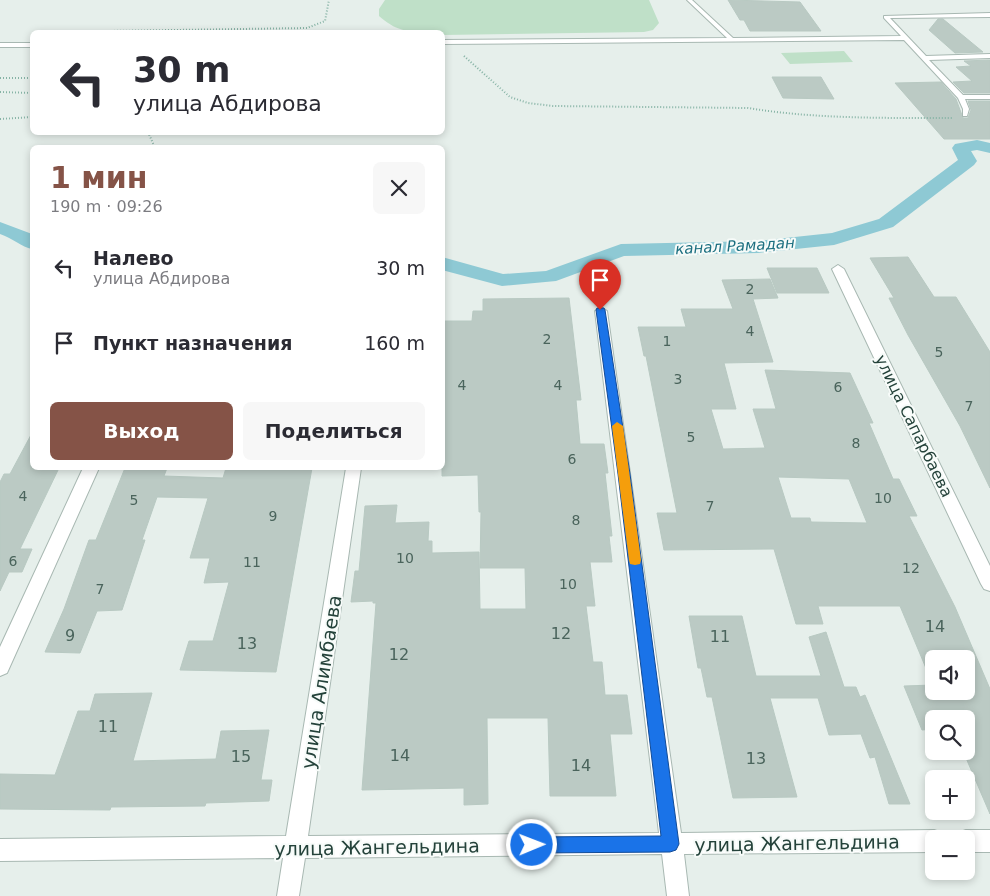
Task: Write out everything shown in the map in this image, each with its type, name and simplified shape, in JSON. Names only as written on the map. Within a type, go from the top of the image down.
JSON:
[{"type":"street","name":"улица Сапарбаева","points":[[838,269],[990,584]]},
{"type":"street","points":[[600,310],[624,474],[678,896]]},
{"type":"street","points":[[0,666],[90,470]]},
{"type":"street","name":"улица Алимбаева","points":[[288,896],[353,470]]},
{"type":"street","name":"улица Жангельдина","points":[[0,850],[925,841]]},
{"type":"street","points":[[975,841],[990,841]]},
{"type":"lane","points":[[689,0],[731,38]]},
{"type":"lane","points":[[965,115],[966,109],[961,97],[886,17],[990,15]]},
{"type":"lane","points":[[445,42],[731,38],[906,38]]},
{"type":"lane","points":[[0,46],[30,45]]},
{"type":"lane","points":[[924,58],[990,56]]},
{"type":"lane","points":[[961,97],[990,97]]},
{"type":"path","points":[[174,30],[307,28],[325,21],[329,0]]},
{"type":"path","points":[[459,52],[510,97],[528,103],[553,106],[748,108],[772,112],[877,118],[950,118],[965,115]]},
{"type":"path","points":[[0,78],[30,78]]},
{"type":"path","points":[[0,92],[30,93]]},
{"type":"path","points":[[0,119],[30,117]]},
{"type":"green space","points":[[385,0],[649,0],[659,23],[653,30],[644,32],[445,35],[445,30],[405,30],[394,27],[379,16],[379,9]]},
{"type":"green space","points":[[844,51],[853,62],[790,64],[781,53]]},
{"type":"building","points":[[728,0],[800,2],[821,31],[750,31],[744,20],[740,20]]},
{"type":"building","points":[[938,19],[943,19],[983,52],[955,53],[929,30]]},
{"type":"building","points":[[990,60],[990,93],[964,93],[953,82],[972,81],[956,67],[971,66],[964,61]]},
{"type":"building","points":[[772,77],[821,77],[834,99],[783,98]]},
{"type":"building","points":[[941,82],[956,99],[963,118],[968,118],[971,110],[968,101],[990,101],[990,139],[944,139],[895,83]]},
{"type":"building","points":[[908,257],[934,297],[956,297],[990,352],[990,488],[960,426],[889,298],[894,298],[870,258]]},
{"type":"building","points":[[767,268],[817,268],[829,293],[777,293]]},
{"type":"building","points":[[770,279],[778,298],[753,299],[773,362],[724,363],[736,409],[711,409],[723,449],[765,448],[753,409],[776,409],[765,370],[850,373],[873,423],[869,423],[893,479],[899,479],[917,516],[909,516],[955,607],[973,650],[925,650],[925,666],[900,606],[818,606],[823,624],[796,624],[774,549],[664,550],[657,513],[677,513],[646,356],[644,356],[638,327],[686,327],[681,309],[733,309],[722,280]],"holes":[[[778,477],[849,479],[867,523],[811,522],[810,518],[791,518]]]},
{"type":"building","points":[[569,298],[581,400],[576,400],[580,444],[604,444],[608,473],[605,473],[612,536],[609,536],[612,562],[590,562],[595,606],[586,606],[593,662],[602,662],[605,695],[627,695],[632,734],[610,734],[616,796],[550,796],[548,718],[487,718],[488,804],[464,805],[464,788],[362,790],[376,603],[373,603],[373,601],[351,602],[355,571],[359,571],[365,506],[397,505],[395,523],[429,522],[428,541],[432,541],[432,553],[479,552],[480,609],[526,609],[525,568],[480,568],[481,512],[479,512],[478,475],[442,476],[442,470],[445,470],[445,321],[472,321],[473,311],[483,311],[483,299]]},
{"type":"building","points":[[30,437],[30,470],[58,470],[20,549],[32,549],[22,572],[9,572],[0,591],[0,482],[4,474],[10,474]]},
{"type":"building","points":[[124,470],[166,470],[164,476],[223,478],[225,470],[312,470],[276,672],[180,670],[189,641],[213,641],[229,582],[204,583],[210,558],[190,558],[208,498],[157,497],[142,540],[145,540],[122,610],[97,611],[80,653],[45,652],[64,609],[89,540],[96,540]]},
{"type":"building","points":[[689,616],[742,616],[756,676],[821,676],[809,637],[826,632],[844,687],[856,687],[860,697],[865,695],[910,804],[889,804],[875,757],[870,758],[861,734],[829,735],[818,698],[770,698],[797,797],[733,798],[712,697],[707,697],[701,668],[698,668]]},
{"type":"building","points":[[975,654],[990,689],[990,814],[975,779],[975,770],[971,770],[967,760],[975,760],[975,710],[925,710],[925,730],[922,730],[904,686],[925,685],[925,700],[975,700]]},
{"type":"building","points":[[152,693],[133,761],[216,759],[221,731],[269,730],[261,780],[272,780],[269,801],[206,803],[205,806],[111,807],[110,810],[0,809],[0,774],[55,775],[78,711],[90,711],[95,694]]},
{"type":"waterway","name":"канал Рамадан","points":[[445,264],[502,280],[549,277],[621,250],[758,247],[834,239],[886,223],[968,161],[961,148],[977,145],[990,148]]},
{"type":"waterway","name":"канал Рамадан","points":[[0,228],[22,235],[30,241]]},
{"type":"slow traffic","points":[[617,426],[635,560]]},
{"type":"route","points":[[532,845],[670,844],[624,474],[600,310]]}]
